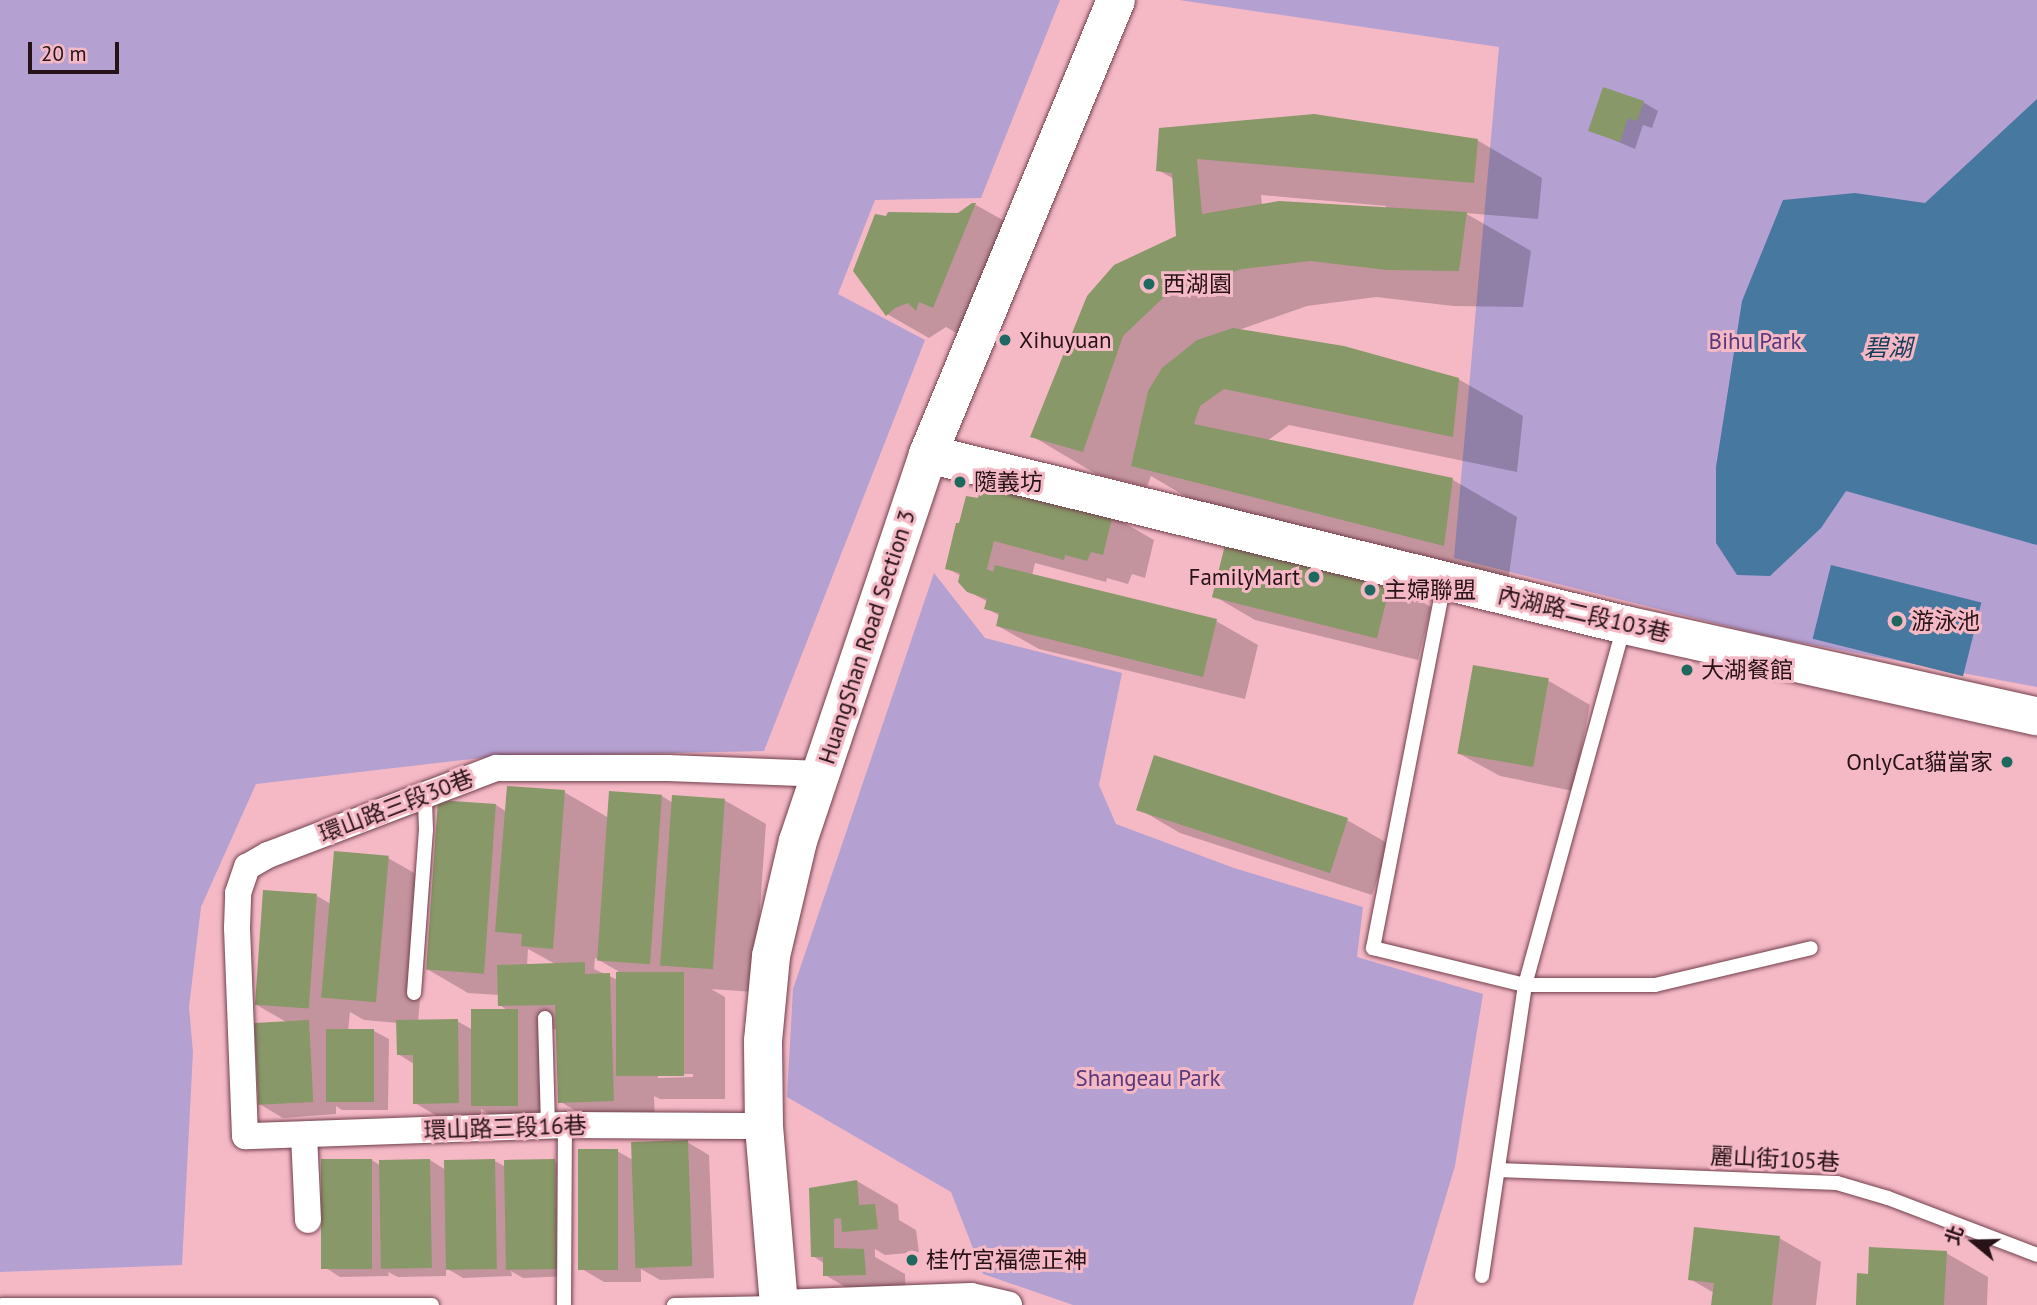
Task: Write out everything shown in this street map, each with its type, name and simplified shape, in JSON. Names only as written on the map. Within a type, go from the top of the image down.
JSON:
[{"type":"street","name":"HuangShan Road Section 3","points":[[779,1304],[764,1126],[763,1041],[771,956],[799,841],[928,454],[1116,0]]},
{"type":"street","name":"內湖路二段103巷","points":[[928,454],[1625,625],[2037,716]]},
{"type":"street","name":"環山路三段30巷","points":[[246,1136],[237,928],[238,893],[247,867],[268,855],[496,768],[668,768],[821,774]]},
{"type":"street","name":"環山路三段16巷","points":[[246,1136],[556,1125],[764,1126]]},
{"type":"street","points":[[304,1135],[308,1220]]},
{"type":"street","points":[[779,1304],[972,1300],[1004,1304]]},
{"type":"lane","points":[[1444,581],[1373,948],[1525,985],[1656,985],[1811,948]]},
{"type":"lane","points":[[1482,1276],[1525,985],[1625,625]]},
{"type":"lane","points":[[414,993],[426,842],[425,795]]},
{"type":"lane","points":[[545,1018],[556,1125],[565,1305]]},
{"type":"lane","name":"麗山街105巷","points":[[1498,1170],[1837,1183],[1888,1198],[2037,1255]]},
{"type":"lane","points":[[674,1305],[779,1304]]},
{"type":"lane","points":[[2,1305],[432,1305]]},
{"type":"green space","points":[[0,0],[1060,0],[981,198],[875,200],[838,294],[925,340],[764,751],[489,757],[256,784],[201,907],[189,1007],[193,1052],[182,1265],[0,1272]]},
{"type":"green space","name":"Bihu Park","points":[[1179,0],[2037,0],[2037,687],[1771,637],[1454,558],[1499,47]]},
{"type":"green space","name":"Shangeau Park","points":[[934,573],[985,638],[1122,673],[1099,785],[1116,824],[1234,868],[1363,907],[1357,957],[1483,994],[1455,1166],[1413,1305],[1073,1305],[983,1274],[951,1192],[787,1097],[793,989]]},
{"type":"water","name":"碧湖","points":[[2037,99],[2037,545],[1846,491],[1821,528],[1770,576],[1737,575],[1716,543],[1716,467],[1742,301],[1783,200],[1855,193],[1925,203]]},
{"type":"water","name":"游泳池","points":[[1831,565],[1981,602],[1963,676],[1813,639]]},
{"type":"building","points":[[1603,87],[1644,101],[1637,121],[1628,118],[1620,142],[1588,131]]},
{"type":"building","name":"西湖園","points":[[1314,114],[1478,139],[1474,183],[1197,159],[1202,214],[1279,201],[1467,212],[1459,271],[1387,270],[1310,261],[1242,269],[1165,296],[1123,336],[1083,452],[1030,437],[1087,296],[1114,265],[1176,236],[1172,173],[1156,171],[1159,128]]},
{"type":"building","points":[[976,203],[933,308],[919,302],[916,311],[908,303],[895,308],[886,316],[853,271],[875,214],[886,216],[888,212],[958,213]]},
{"type":"building","name":"西湖園","points":[[1233,328],[1344,346],[1459,378],[1453,437],[1224,389],[1200,406],[1194,424],[1453,478],[1444,546],[1131,466],[1148,391],[1162,368],[1197,340]]},
{"type":"building","points":[[982,481],[1113,514],[1103,555],[1091,552],[1087,561],[1065,555],[1064,560],[994,541],[987,569],[993,572],[995,565],[1217,619],[1203,677],[996,626],[999,613],[984,609],[987,599],[967,592],[958,582],[960,573],[945,569],[956,523],[959,523],[966,496],[978,498]]},
{"type":"building","points":[[1226,541],[1391,582],[1377,638],[1212,597]]},
{"type":"building","points":[[1473,665],[1549,678],[1533,767],[1457,754]]},
{"type":"building","points":[[1154,755],[1348,818],[1330,873],[1136,810]]},
{"type":"building","points":[[507,786],[565,790],[553,949],[521,946],[522,934],[495,932]]},
{"type":"building","points":[[609,791],[662,795],[650,964],[597,961]]},
{"type":"building","points":[[672,795],[725,799],[713,969],[660,966]]},
{"type":"building","points":[[438,800],[496,804],[484,974],[426,970]]},
{"type":"building","points":[[334,851],[389,856],[376,1002],[321,997]]},
{"type":"building","points":[[263,890],[317,894],[309,1008],[255,1005]]},
{"type":"building","points":[[585,962],[585,974],[610,973],[614,1101],[558,1103],[555,1005],[498,1006],[497,965]]},
{"type":"building","points":[[616,972],[684,972],[684,1076],[616,1076]]},
{"type":"building","points":[[471,1009],[518,1009],[518,1106],[471,1106]]},
{"type":"building","points":[[458,1019],[459,1103],[413,1104],[413,1055],[397,1055],[396,1020]]},
{"type":"building","points":[[309,1020],[313,1102],[258,1105],[254,1023]]},
{"type":"building","points":[[326,1029],[374,1029],[374,1102],[326,1102]]},
{"type":"building","points":[[688,1140],[692,1266],[635,1268],[631,1142]]},
{"type":"building","points":[[578,1149],[618,1149],[618,1270],[578,1270]]},
{"type":"building","points":[[321,1159],[372,1159],[372,1269],[321,1269]]},
{"type":"building","points":[[430,1159],[432,1268],[381,1269],[379,1160]]},
{"type":"building","points":[[495,1159],[497,1269],[446,1270],[444,1160]]},
{"type":"building","points":[[555,1159],[557,1269],[506,1270],[504,1160]]},
{"type":"building","points":[[857,1180],[859,1205],[875,1204],[878,1229],[842,1232],[841,1218],[834,1219],[834,1248],[864,1249],[866,1275],[823,1276],[823,1257],[811,1257],[809,1188]]},
{"type":"building","points":[[1694,1227],[1780,1236],[1772,1305],[1711,1305],[1714,1283],[1688,1280]]},
{"type":"building","points":[[1869,1247],[1947,1251],[1944,1305],[1856,1305],[1857,1273],[1868,1274]]},
{"type":"place","name":"西湖園","points":[[1149,284]]},
{"type":"place","name":"Xihuyuan","points":[[1005,340]]},
{"type":"place","name":"隨義坊","points":[[960,482]]},
{"type":"place","name":"FamilyMart","points":[[1314,577]]},
{"type":"place","name":"主婦聯盟","points":[[1370,590]]},
{"type":"place","name":"游泳池","points":[[1897,621]]},
{"type":"place","name":"大湖餐館","points":[[1687,670]]},
{"type":"place","name":"OnlyCat貓當家","points":[[2007,762]]},
{"type":"place","name":"桂竹宮福德正神","points":[[912,1260]]}]
